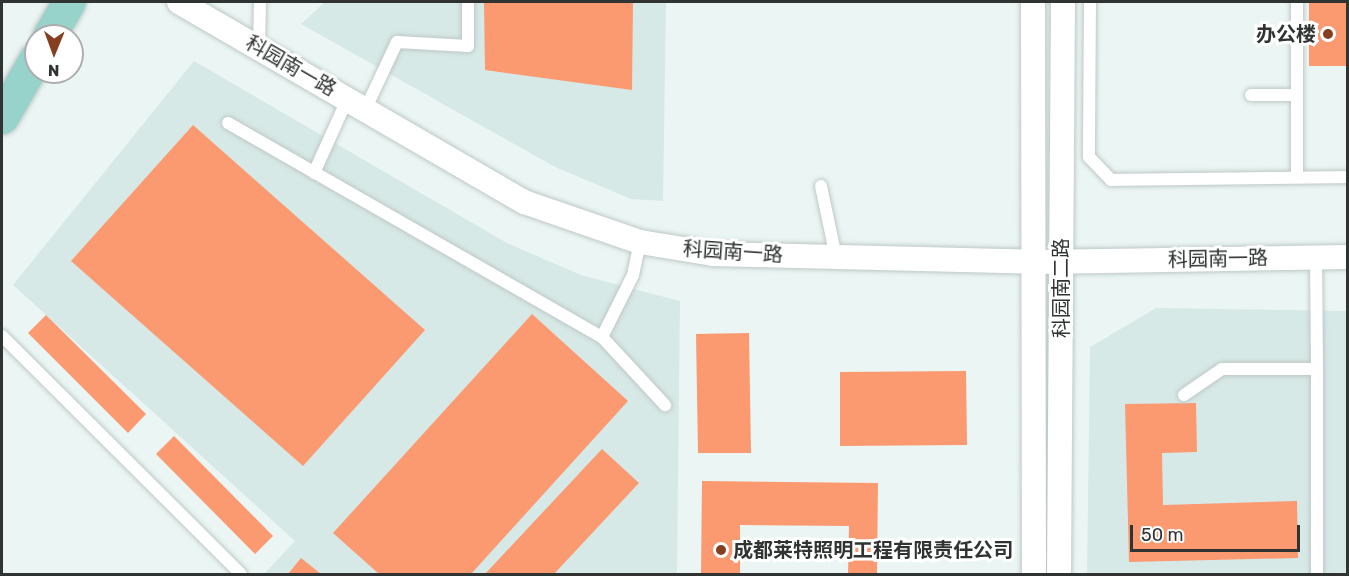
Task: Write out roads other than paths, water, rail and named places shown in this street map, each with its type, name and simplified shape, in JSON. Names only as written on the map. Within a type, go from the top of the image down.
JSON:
[{"type":"main road","points":[[55,24],[69,2]]},
{"type":"main road","points":[[2,117],[24,79]]},
{"type":"street","name":"科园南一路","points":[[179,2],[524,202],[640,242],[714,254],[1035,262],[1347,256]]},
{"type":"street","name":"科园南二路","points":[[1033,2],[1034,574]]},
{"type":"street","name":"科园南二路","points":[[1059,574],[1063,2]]},
{"type":"lane","points":[[259,48],[260,2]]},
{"type":"lane","points":[[314,173],[397,42],[468,46],[468,2]]},
{"type":"lane","points":[[1090,2],[1089,157],[1111,180],[1347,177]]},
{"type":"lane","points":[[1297,2],[1297,177]]},
{"type":"lane","points":[[1251,95],[1297,95]]},
{"type":"lane","points":[[228,123],[602,337],[665,405]]},
{"type":"lane","points":[[821,186],[836,257]]},
{"type":"lane","points":[[602,337],[633,275],[640,242]]},
{"type":"lane","points":[[1316,257],[1317,574]]},
{"type":"lane","points":[[2,336],[241,574]]},
{"type":"lane","points":[[1184,395],[1222,369],[1317,369]]},
{"type":"place","name":"办公楼","points":[[1328,34]]},
{"type":"place","name":"成都莱特照明工程有限责任公司","points":[[721,550]]}]
